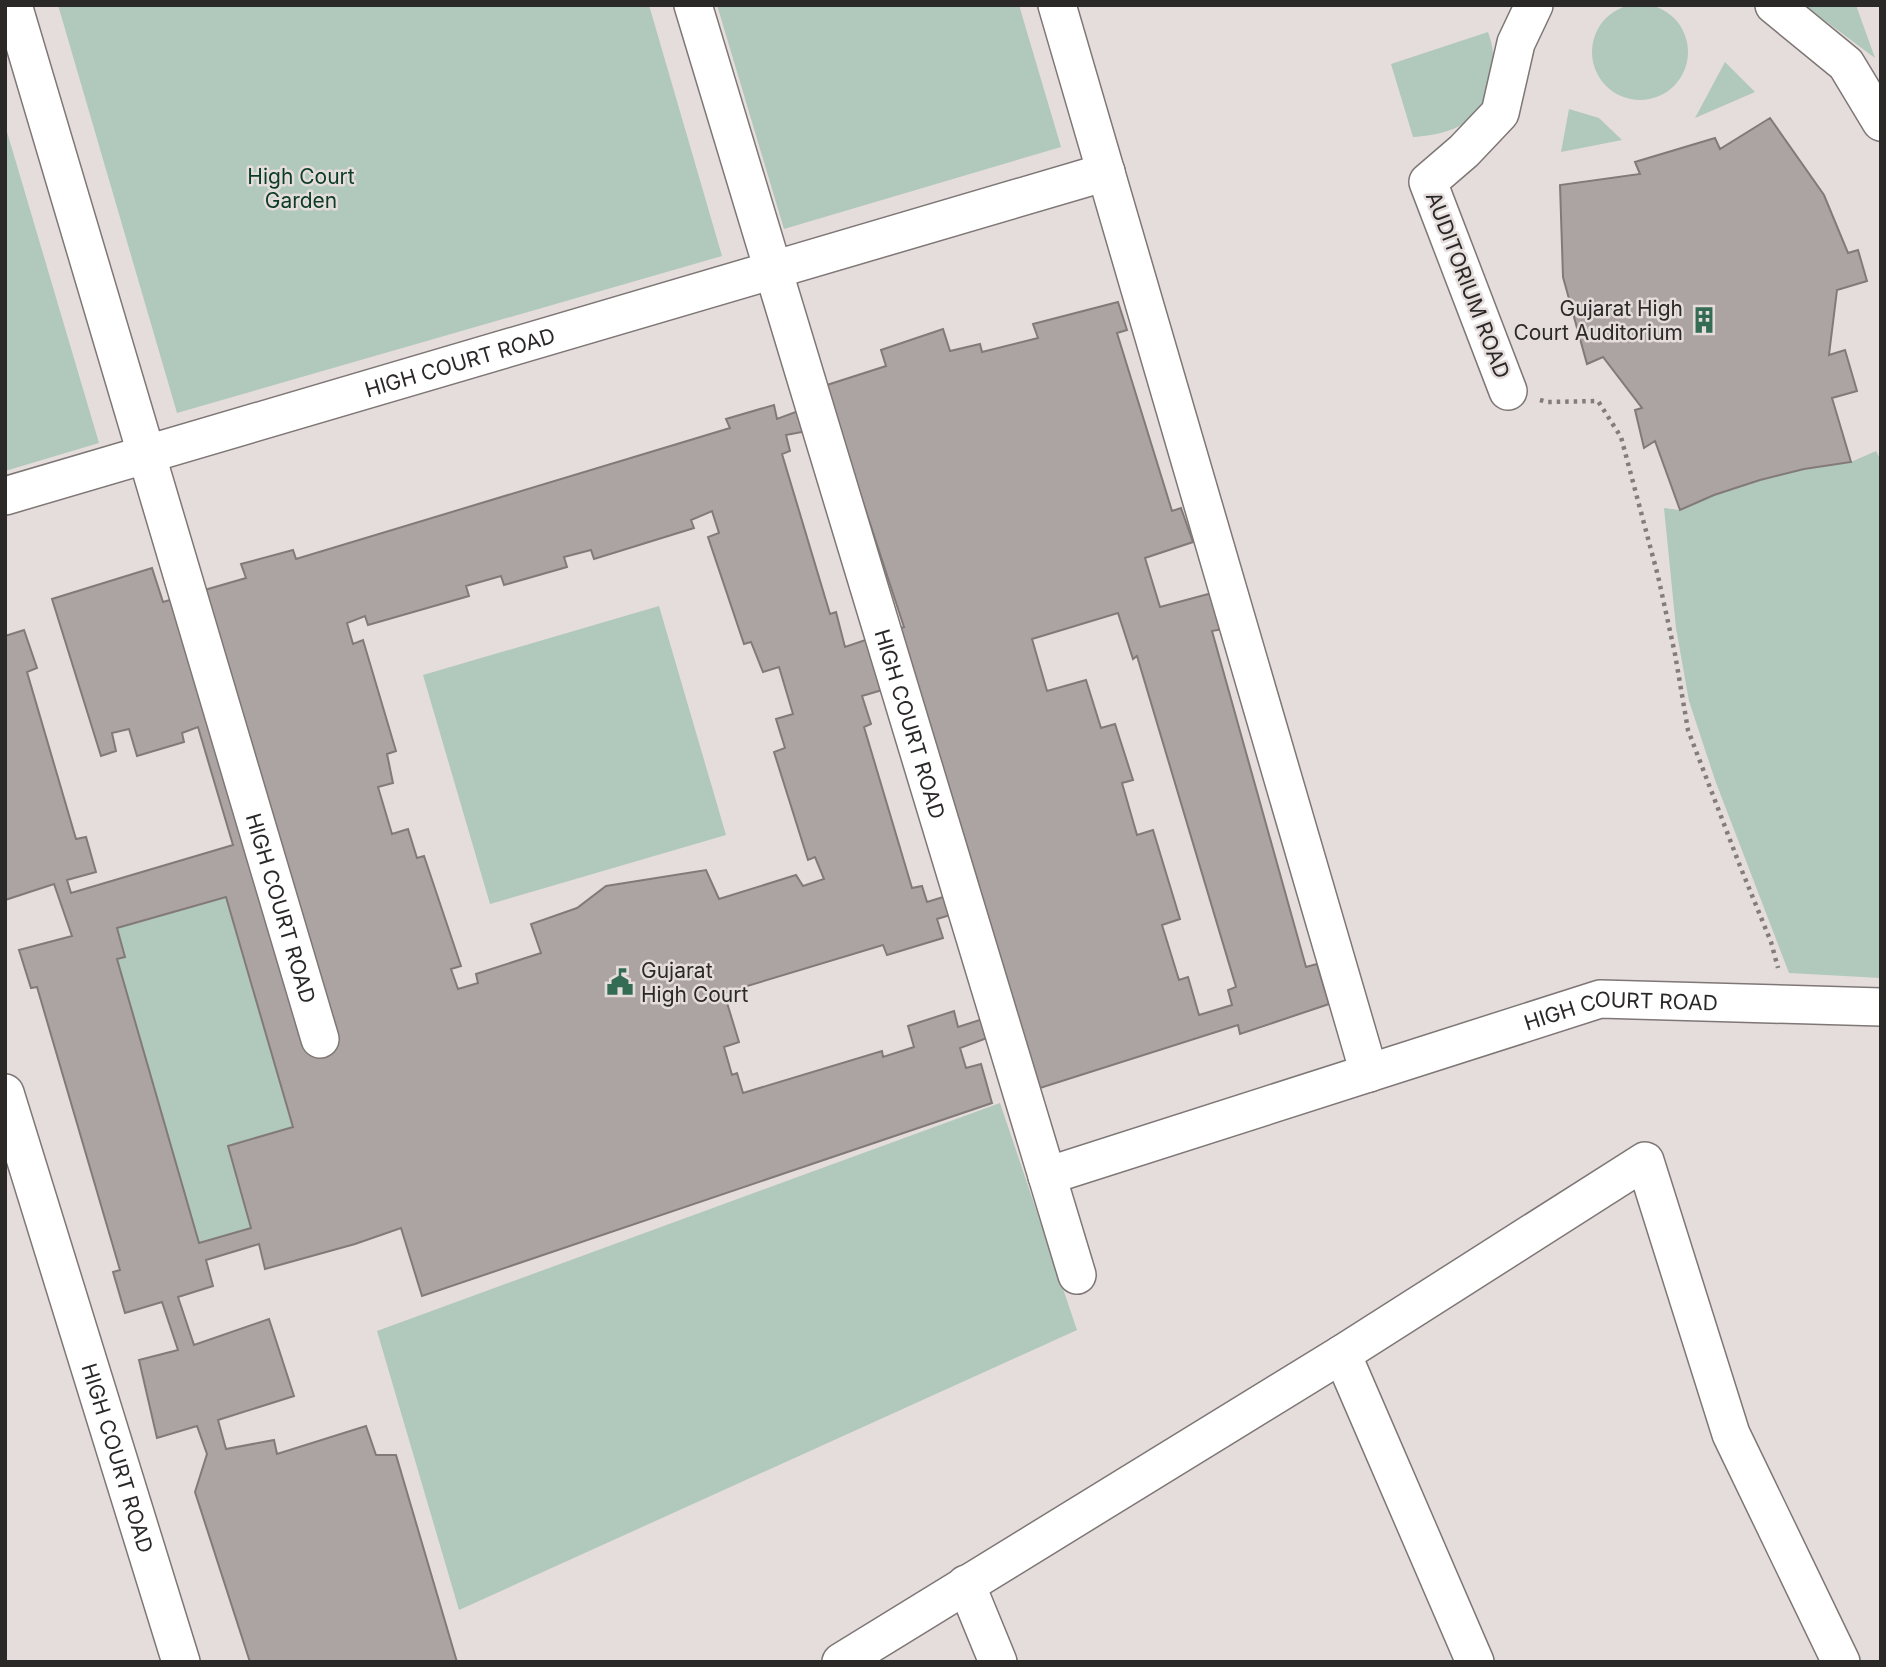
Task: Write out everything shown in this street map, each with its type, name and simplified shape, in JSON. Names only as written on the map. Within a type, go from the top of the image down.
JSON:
[{"type":"street","name":"HIGH COURT ROAD","points":[[13,5],[320,1039]]},
{"type":"street","name":"HIGH COURT ROAD","points":[[693,5],[1077,1275]]},
{"type":"street","points":[[1057,5],[1369,1073]]},
{"type":"street","points":[[1501,5],[1516,43]]},
{"type":"street","name":"AUDITORIUM ROAD","points":[[1508,391],[1429,182],[1464,151],[1500,113],[1516,43],[1534,5]]},
{"type":"street","points":[[1774,5],[1846,64],[1881,122]]},
{"type":"street","name":"HIGH COURT ROAD","points":[[5,496],[1106,172]]},
{"type":"street","name":"HIGH COURT ROAD","points":[[1047,1175],[1600,999],[1881,1007]]},
{"type":"street","name":"HIGH COURT ROAD","points":[[5,1093],[181,1662]]},
{"type":"street","points":[[841,1662],[1342,1354],[1645,1161],[1731,1434],[1841,1662]]},
{"type":"street","points":[[1342,1354],[1475,1662]]},
{"type":"street","points":[[966,1584],[998,1662]]},
{"type":"path","points":[[1508,391],[1547,402],[1598,401],[1621,437],[1658,576],[1688,730],[1771,942],[1780,977]]},
{"type":"green space","points":[[1640,4],[1658,8],[1674,18],[1684,34],[1688,52],[1684,70],[1674,86],[1658,96],[1640,100],[1622,96],[1606,86],[1596,70],[1592,52],[1596,34],[1606,18],[1622,8]]},
{"type":"green space","name":"High Court Garden","points":[[58,5],[649,5],[722,256],[177,413]]},
{"type":"green space","points":[[717,5],[1019,5],[1061,147],[784,229]]},
{"type":"green space","points":[[1804,5],[1856,5],[1875,58]]},
{"type":"green space","points":[[1488,32],[1493,69],[1488,95],[1482,108],[1473,118],[1457,127],[1413,137],[1391,64]]},
{"type":"green space","points":[[1725,62],[1755,92],[1695,118]]},
{"type":"green space","points":[[1569,109],[1599,118],[1622,140],[1561,152]]},
{"type":"green space","points":[[5,125],[99,443],[5,471]]},
{"type":"green space","points":[[1876,451],[1881,461],[1881,978],[1789,973],[1715,780],[1689,701],[1676,628],[1664,508],[1680,510],[1714,495],[1760,480],[1804,469],[1851,462]]},
{"type":"green space","points":[[659,606],[726,835],[490,904],[423,675]]},
{"type":"green space","points":[[226,897],[293,1127],[228,1146],[251,1228],[199,1243],[117,959],[125,957],[117,928]]},
{"type":"green space","points":[[1000,1103],[1077,1330],[459,1610],[377,1331]]},
{"type":"building","name":"Gujarat High Court Auditorium","points":[[1770,118],[1824,195],[1848,253],[1858,250],[1867,281],[1837,290],[1829,355],[1845,350],[1857,391],[1832,398],[1851,462],[1804,469],[1760,480],[1714,495],[1680,510],[1655,441],[1644,448],[1635,410],[1642,408],[1603,357],[1587,364],[1563,277],[1560,185],[1640,174],[1635,162],[1715,138],[1720,149]]},
{"type":"building","name":"Gujarat High Court","points":[[1118,302],[1127,330],[1117,333],[1172,511],[1181,508],[1193,542],[1145,558],[1160,607],[1212,593],[1223,629],[1212,631],[1306,967],[1317,964],[1329,1004],[1240,1034],[1238,1025],[1040,1088],[1019,1026],[960,1048],[966,1068],[981,1064],[992,1103],[422,1296],[401,1228],[265,1269],[259,1244],[206,1260],[213,1286],[178,1297],[194,1345],[269,1319],[294,1396],[218,1420],[226,1449],[274,1440],[277,1454],[366,1426],[376,1455],[396,1455],[457,1662],[250,1662],[195,1492],[207,1454],[197,1426],[157,1438],[139,1360],[178,1350],[162,1302],[125,1313],[113,1272],[120,1270],[37,987],[31,988],[19,950],[72,936],[54,884],[5,900],[5,636],[24,630],[37,668],[27,672],[76,839],[86,837],[96,872],[67,880],[71,893],[233,845],[198,727],[182,733],[184,742],[137,756],[129,729],[112,733],[116,751],[101,756],[52,599],[152,568],[163,602],[246,578],[241,564],[293,550],[296,559],[730,428],[726,419],[774,405],[777,419],[831,399],[827,385],[886,366],[881,350],[943,329],[950,351],[980,344],[982,352],[1038,338],[1033,324]],"holes":[[[839,429],[904,627],[845,647],[836,612],[830,614],[782,454],[790,451],[786,435]],[[712,511],[719,533],[708,537],[744,644],[751,642],[763,672],[779,667],[793,714],[776,719],[785,748],[774,752],[808,860],[815,857],[824,879],[803,886],[796,875],[719,899],[706,870],[606,886],[577,908],[531,924],[541,953],[476,974],[478,983],[458,989],[451,969],[461,966],[424,856],[417,858],[408,829],[392,834],[378,787],[393,783],[387,754],[396,751],[363,640],[353,644],[347,623],[365,616],[368,625],[469,596],[466,586],[501,576],[504,585],[567,567],[564,557],[591,550],[594,559],[694,528],[691,520]],[[1118,613],[1133,659],[1137,656],[1236,987],[1228,990],[1232,1005],[1199,1015],[1188,977],[1179,980],[1162,925],[1180,919],[1153,830],[1137,835],[1122,783],[1133,780],[1115,724],[1101,728],[1086,680],[1047,691],[1032,639]],[[916,680],[979,886],[927,902],[922,886],[912,888],[864,727],[871,724],[862,696]],[[226,897],[293,1127],[228,1146],[251,1228],[199,1243],[117,959],[125,957],[117,928]],[[983,905],[1014,1009],[958,1027],[954,1011],[908,1026],[914,1047],[883,1057],[882,1051],[743,1093],[737,1073],[732,1075],[724,1047],[739,1042],[724,993],[883,945],[887,955],[943,938],[937,919]]]},
{"type":"place","name":"Gujarat High Court Auditorium","points":[[1704,320]]},
{"type":"place","name":"Gujarat High Court","points":[[620,982]]}]
